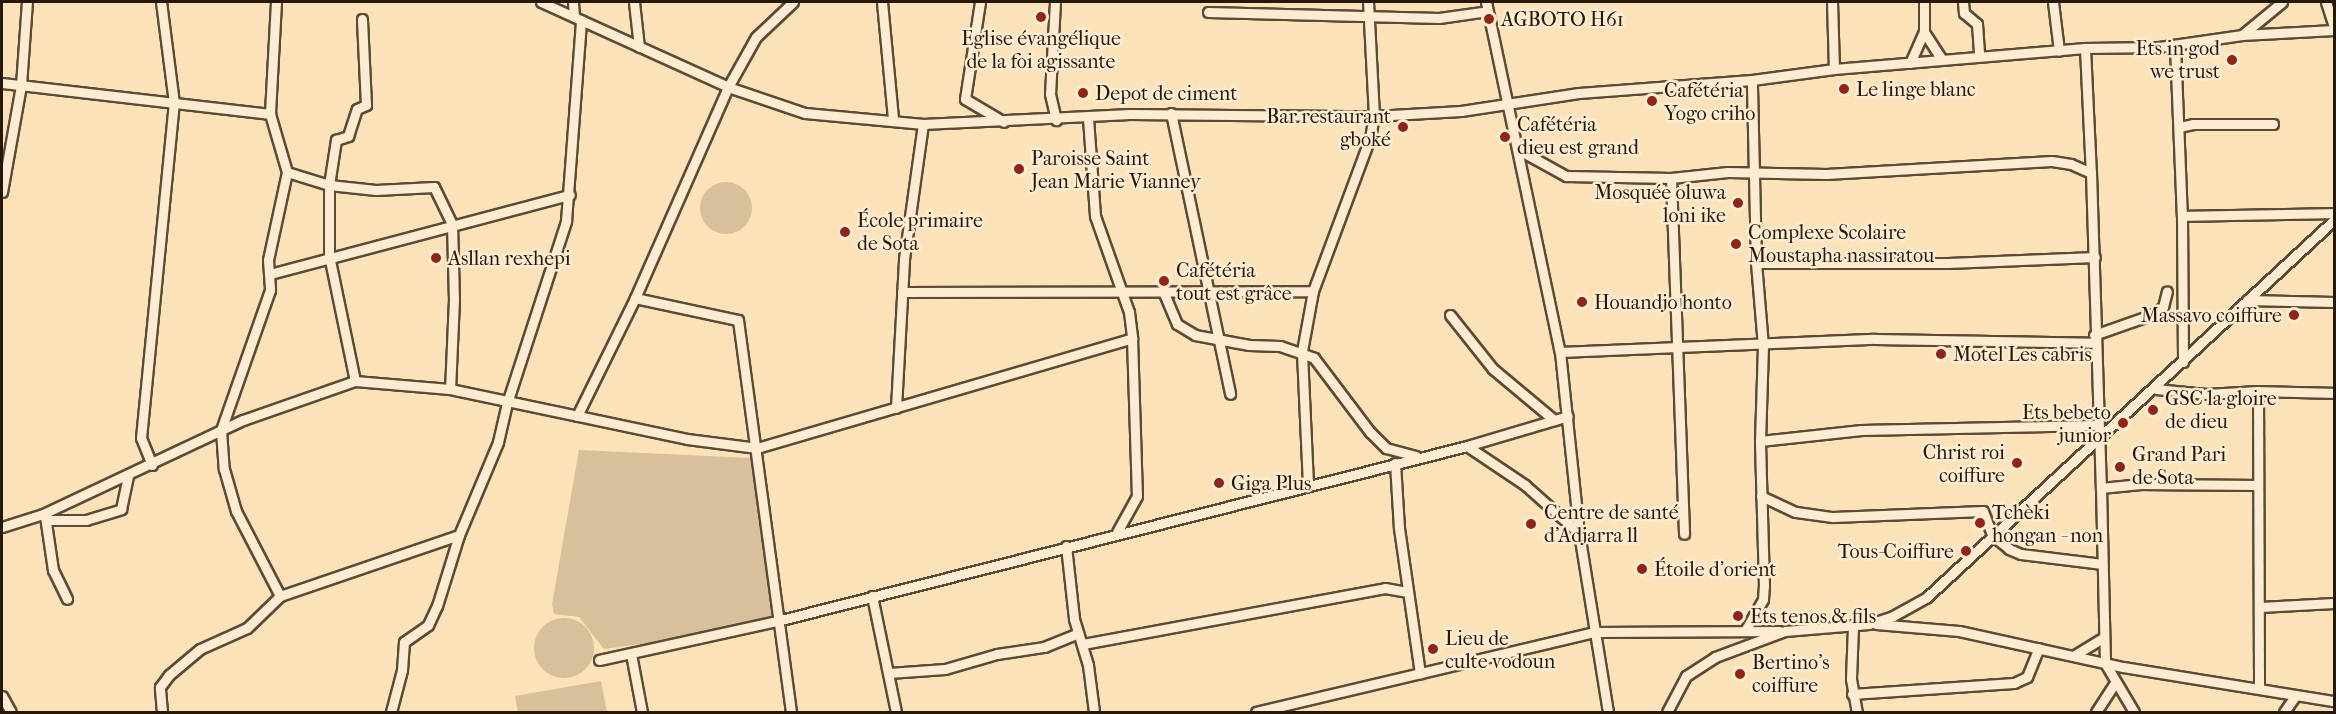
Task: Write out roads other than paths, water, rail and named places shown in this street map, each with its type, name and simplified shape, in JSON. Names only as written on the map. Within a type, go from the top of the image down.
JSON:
[{"type":"street","points":[[2,192],[21,85],[26,2]]},
{"type":"street","points":[[152,465],[141,438],[174,103],[161,2]]},
{"type":"street","points":[[276,2],[270,114],[287,172],[271,242],[270,274],[263,318],[221,430],[224,469],[236,511],[280,596]]},
{"type":"street","points":[[541,2],[728,87],[805,113],[893,119],[923,124],[1056,120],[1171,113],[1374,116],[1509,105],[1579,93],[1752,80],[1834,69],[1979,56],[2085,48],[2175,45],[2242,35],[2334,30]]},
{"type":"street","points":[[382,712],[390,712],[402,670],[404,642],[428,625],[459,535],[498,442],[507,403],[566,221],[570,195],[577,19],[573,2]]},
{"type":"street","points":[[634,2],[639,47]]},
{"type":"street","points":[[577,416],[635,298],[728,87],[756,37],[793,2]]},
{"type":"street","points":[[882,2],[893,119]]},
{"type":"street","points":[[980,2],[965,99],[1004,122]]},
{"type":"street","points":[[1055,2],[1050,94],[1056,120]]},
{"type":"street","points":[[1308,485],[1302,351],[1313,291],[1370,138],[1374,116],[1368,2]]},
{"type":"street","points":[[1832,2],[1834,69]]},
{"type":"street","points":[[1910,63],[1924,32],[1924,2]]},
{"type":"street","points":[[1963,2],[1964,13],[1977,24],[1979,56]]},
{"type":"street","points":[[2053,2],[2059,51]]},
{"type":"street","points":[[2242,35],[2282,2]]},
{"type":"street","points":[[2326,2],[2334,26]]},
{"type":"street","points":[[1208,12],[1369,18],[1440,18],[1487,6],[1560,352],[1579,533],[1608,712]]},
{"type":"street","points":[[356,381],[329,256],[329,185],[336,140],[348,136],[357,109],[366,105],[362,19]]},
{"type":"street","points":[[1924,32],[1942,60]]},
{"type":"street","points":[[2175,45],[2182,216],[2183,362]]},
{"type":"street","points":[[2085,48],[2095,257],[2094,339],[2101,488],[2103,638],[2105,663],[2114,684],[2128,698],[2134,712]]},
{"type":"street","points":[[1746,629],[1764,593],[1760,441],[1763,346],[1756,263],[1752,80]]},
{"type":"street","points":[[2,83],[270,114]]},
{"type":"street","points":[[1171,113],[1230,394]]},
{"type":"street","points":[[1088,118],[1095,216],[1100,239],[1122,293],[1132,339],[1137,496],[1117,532]]},
{"type":"street","points":[[896,408],[902,292],[923,124]]},
{"type":"street","points":[[2179,127],[2193,124],[2273,124]]},
{"type":"street","points":[[1519,150],[1566,176],[1671,178],[1754,172],[1826,174],[2052,161],[2071,164],[2091,173]]},
{"type":"street","points":[[287,172],[329,185],[376,190],[426,185],[434,187],[452,224],[454,299],[450,389]]},
{"type":"street","points":[[1671,178],[1675,347],[1684,471],[1684,534]]},
{"type":"street","points":[[270,274],[329,256],[570,195]]},
{"type":"street","points":[[2182,216],[2334,213]]},
{"type":"street","points":[[1256,712],[1595,632],[1746,629],[1785,631],[1869,624],[1893,616],[1927,597],[2098,436],[2156,389],[2247,300],[2334,220]]},
{"type":"street","points":[[1756,263],[1940,263],[2095,257]]},
{"type":"street","points":[[902,292],[1122,293],[1209,289],[1313,291]]},
{"type":"street","points":[[1162,291],[1177,324],[1196,335],[1302,351],[1325,368],[1370,432],[1386,448],[1421,457]]},
{"type":"street","points":[[1560,352],[1763,346],[1875,339],[2094,339],[2154,314],[2163,307],[2167,291]]},
{"type":"street","points":[[635,298],[738,320],[781,620],[791,712]]},
{"type":"street","points":[[2247,300],[2334,304]]},
{"type":"street","points":[[1450,315],[1493,369],[1554,420]]},
{"type":"street","points":[[45,517],[221,430],[356,381],[450,389],[507,403],[687,439],[757,448],[1132,339]]},
{"type":"street","points":[[2156,389],[2206,394],[2258,391],[2334,393]]},
{"type":"street","points":[[2258,391],[2256,484],[2260,607],[2259,687]]},
{"type":"street","points":[[599,660],[781,620],[1117,532],[1467,446],[1568,416]]},
{"type":"street","points":[[1760,441],[1861,430],[2097,425]]},
{"type":"street","points":[[1467,446],[1525,485],[1579,533]]},
{"type":"street","points":[[1395,463],[1407,591],[1420,673]]},
{"type":"street","points":[[4,525],[45,517],[86,520],[121,509],[128,476]]},
{"type":"street","points":[[2101,488],[2141,484],[2256,484]]},
{"type":"street","points":[[1761,496],[1796,513],[1833,517],[1983,511],[1992,535],[2021,554],[2102,564]]},
{"type":"street","points":[[45,517],[53,570],[67,599]]},
{"type":"street","points":[[162,712],[160,687],[169,675],[200,649],[247,627],[280,596],[459,535]]},
{"type":"street","points":[[1066,546],[1078,633],[1083,644],[1094,712]]},
{"type":"street","points":[[1083,644],[1385,588],[1407,591]]},
{"type":"street","points":[[872,596],[896,712]]},
{"type":"street","points":[[2260,607],[2334,603]]},
{"type":"street","points":[[1869,624],[1959,631],[2105,663],[2334,701]]},
{"type":"street","points":[[1854,626],[1852,694],[1857,712]]},
{"type":"street","points":[[1667,712],[1676,688],[1700,664],[1785,631]]},
{"type":"street","points":[[889,673],[945,669],[990,656],[1044,647],[1078,633]]},
{"type":"street","points":[[2073,656],[2103,638]]},
{"type":"street","points":[[1852,694],[2014,682],[2027,677],[2039,648]]},
{"type":"street","points":[[631,654],[642,712]]},
{"type":"street","points":[[2096,712],[2114,684]]},
{"type":"street","points":[[2,696],[11,712]]},
{"type":"street","points":[[2284,712],[2295,696]]},
{"type":"place","name":"Eglise évangélique de la foi agissante","points":[[1041,17]]},
{"type":"place","name":"AGBOTO H61","points":[[1489,19]]},
{"type":"place","name":"Ets in god we trust","points":[[2232,60]]},
{"type":"place","name":"Le linge blanc","points":[[1844,89]]},
{"type":"place","name":"Depot de ciment","points":[[1083,93]]},
{"type":"place","name":"Cafétéria Yogo criho","points":[[1652,101]]},
{"type":"place","name":"Bar restaurant gboké","points":[[1403,127]]},
{"type":"place","name":"Cafétéria dieu est grand","points":[[1505,137]]},
{"type":"place","name":"Paroisse Saint Jean Marie Vianney","points":[[1019,169]]},
{"type":"place","name":"Mosquée oluwa loni ike","points":[[1738,203]]},
{"type":"place","name":"École primaire de Sota","points":[[845,232]]},
{"type":"place","name":"Complexe Scolaire Moustapha nassiratou","points":[[1736,244]]},
{"type":"place","name":"Asllan rexhepi","points":[[436,258]]},
{"type":"place","name":"Cafétéria tout est grâce","points":[[1164,281]]},
{"type":"place","name":"Houandjo honto","points":[[1582,302]]},
{"type":"place","name":"Massavo coiffure","points":[[2294,315]]},
{"type":"place","name":"Motel Les cabris","points":[[1941,354]]},
{"type":"place","name":"GSC la gloire de dieu","points":[[2153,410]]},
{"type":"place","name":"Ets bebeto junior","points":[[2123,423]]},
{"type":"place","name":"Christ roi coiffure","points":[[2017,463]]},
{"type":"place","name":"Grand Pari de Sota","points":[[2120,467]]},
{"type":"place","name":"Giga Plus","points":[[1219,483]]},
{"type":"place","name":"Tchèki hongan - non","points":[[1980,523]]},
{"type":"place","name":"Centre de santé d'Adjarra ll","points":[[1531,524]]},
{"type":"place","name":"Tous-Coiffure","points":[[1966,551]]},
{"type":"place","name":"Étoile d'orient","points":[[1642,569]]},
{"type":"place","name":"Ets tenos & fils","points":[[1738,616]]},
{"type":"place","name":"Lieu de culte vodoun","points":[[1433,649]]},
{"type":"place","name":"Bertino's coiffure","points":[[1740,674]]}]
